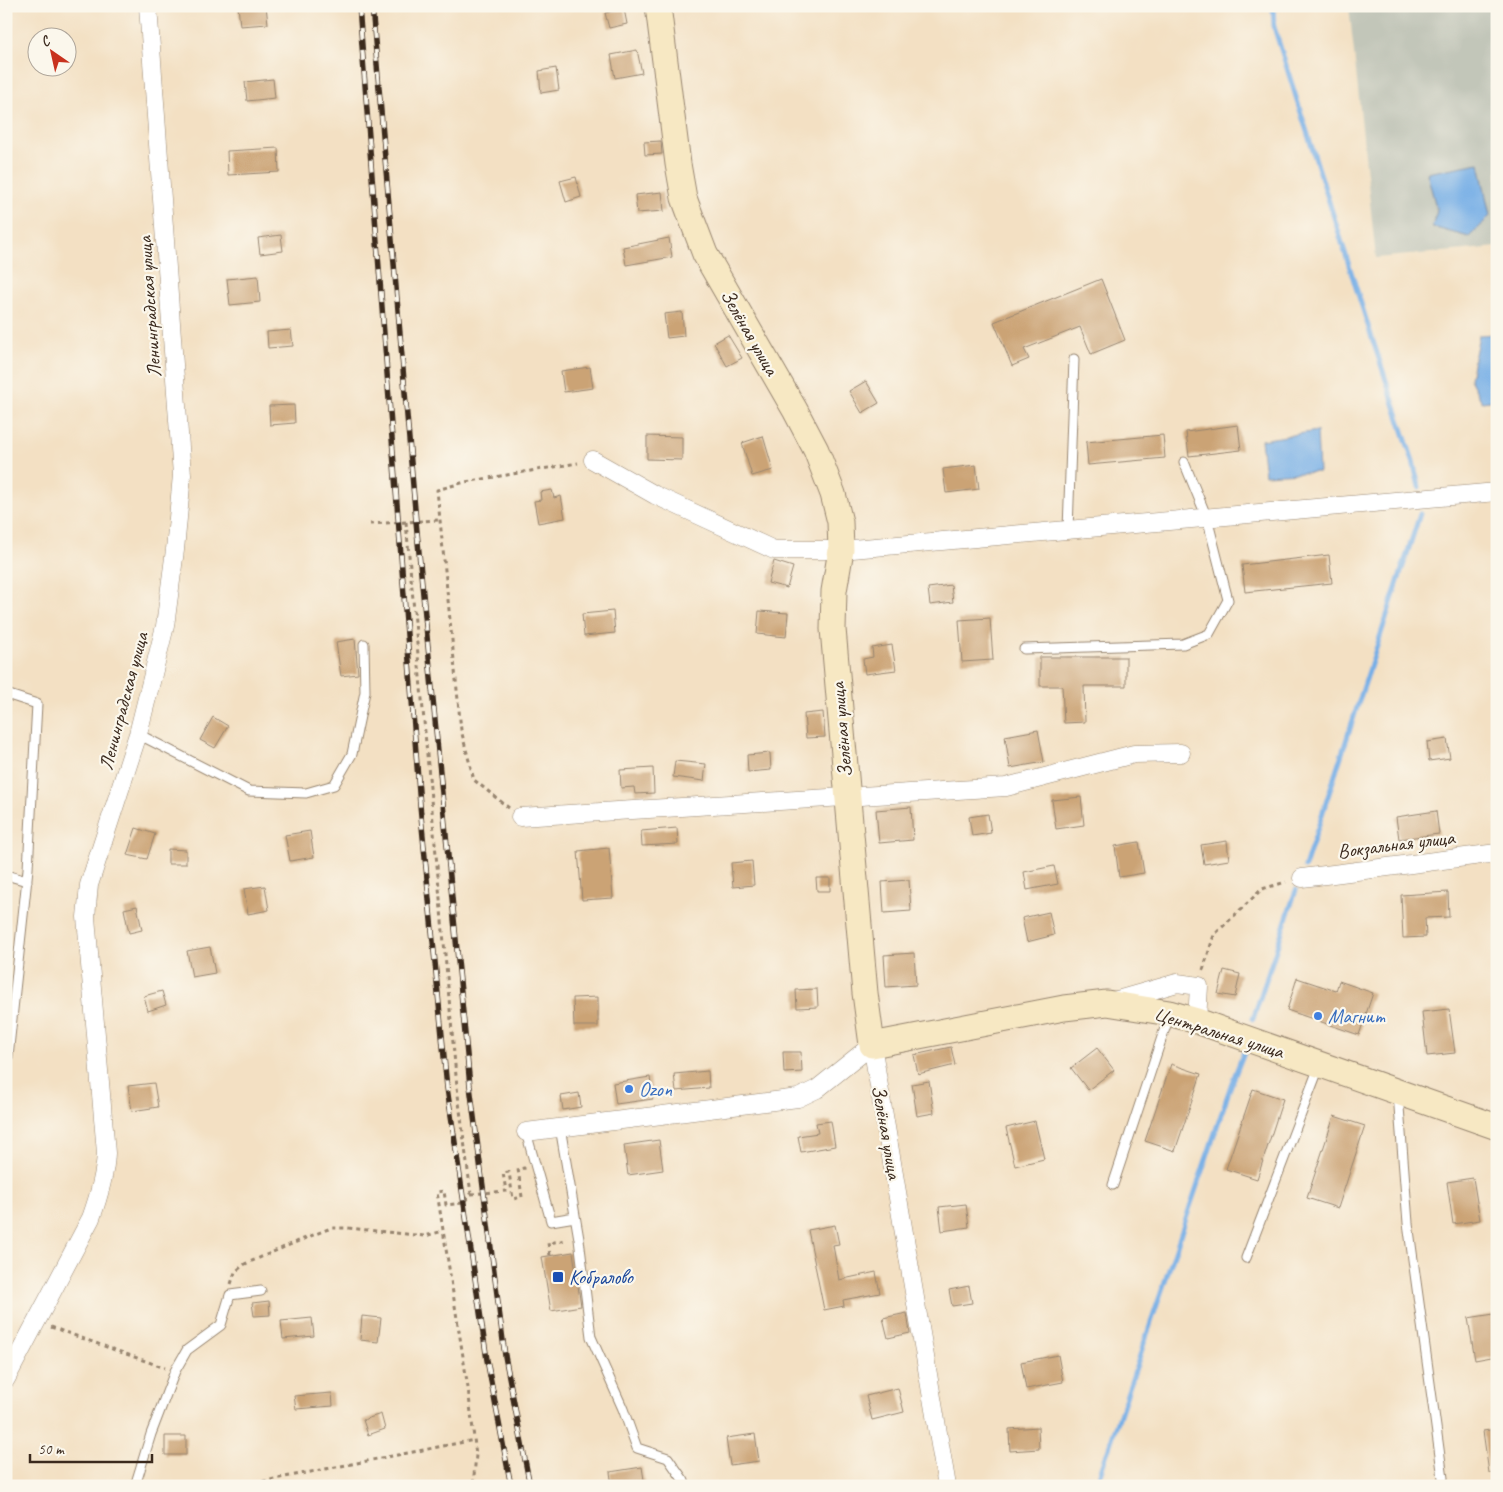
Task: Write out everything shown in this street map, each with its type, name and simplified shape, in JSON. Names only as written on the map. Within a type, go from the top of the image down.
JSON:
[{"type":"street","name":"Ленинградская улица","points":[[6,1379],[91,1218],[100,1195],[105,1173],[106,1154],[86,917],[89,885],[138,734],[165,626],[175,550],[182,475],[148,6]]},
{"type":"street","name":"Зелёная улица","points":[[658,6],[684,198],[705,254],[816,450],[833,494],[840,522],[840,550],[834,591],[833,629],[865,993],[872,1045],[947,1486]]},
{"type":"street","points":[[593,460],[655,495],[774,550],[840,550],[1497,492]]},
{"type":"street","points":[[520,817],[1006,787],[1134,754],[1181,753]]},
{"type":"street","name":"Вокзальная улица","points":[[1302,878],[1497,853]]},
{"type":"street","points":[[1107,1003],[1177,983],[1199,986],[1197,1021]]},
{"type":"street","name":"Центральная улица","points":[[872,1045],[1064,1008],[1107,1003],[1170,1013],[1197,1021],[1497,1127]]},
{"type":"street","points":[[526,1132],[798,1098],[817,1089],[872,1045]]},
{"type":"lane","points":[[1068,530],[1074,359]]},
{"type":"lane","points":[[1024,649],[1183,644],[1209,634],[1228,600],[1207,518],[1184,462]]},
{"type":"lane","points":[[138,734],[249,791],[306,793],[334,785],[352,754],[354,745],[365,692],[364,644]]},
{"type":"lane","points":[[6,694],[38,704],[27,881],[6,1075]]},
{"type":"lane","points":[[6,875],[27,881]]},
{"type":"lane","points":[[1113,1184],[1170,1013]]},
{"type":"lane","points":[[1246,1258],[1320,1064]]},
{"type":"lane","points":[[1398,1092],[1408,1223],[1443,1478],[1441,1486]]},
{"type":"lane","points":[[560,1127],[579,1239],[591,1337],[623,1409],[637,1448],[668,1458],[684,1481],[685,1486]]},
{"type":"lane","points":[[526,1132],[551,1221],[575,1217]]},
{"type":"lane","points":[[135,1486],[150,1434],[175,1372],[187,1350],[221,1325],[230,1295],[261,1291]]},
{"type":"path","points":[[520,817],[474,780],[460,730],[437,490],[465,482],[593,460]]},
{"type":"path","points":[[370,524],[440,520]]},
{"type":"path","points":[[406,522],[457,1086],[471,1194]]},
{"type":"path","points":[[1199,986],[1214,935],[1262,889],[1302,878]]},
{"type":"path","points":[[473,1486],[476,1455],[468,1388],[437,1192],[444,1191],[446,1205],[463,1203],[471,1194],[506,1191],[503,1173],[509,1172],[513,1199],[522,1198],[518,1169],[524,1168],[525,1176]]},
{"type":"path","points":[[230,1295],[235,1272],[245,1264],[331,1228],[425,1236],[443,1231]]},
{"type":"path","points":[[550,1255],[548,1243],[579,1239]]},
{"type":"path","points":[[37,1322],[164,1368]]},
{"type":"path","points":[[239,1486],[474,1440]]},
{"type":"shaded area","points":[[1349,6],[1497,6],[1497,247],[1376,258]]},
{"type":"water","points":[[1479,163],[1490,216],[1469,237],[1432,227],[1437,211],[1427,173]]},
{"type":"water","points":[[1497,334],[1497,400],[1482,402],[1470,379],[1479,335]]},
{"type":"water","points":[[1317,431],[1319,472],[1265,475],[1261,440]]},
{"type":"building","points":[[238,6],[266,6],[268,24],[240,26]]},
{"type":"building","points":[[624,9],[627,24],[609,28],[605,13]]},
{"type":"building","points":[[637,50],[642,73],[615,78],[611,55]]},
{"type":"building","points":[[556,68],[559,90],[541,93],[539,71]]},
{"type":"building","points":[[273,79],[275,98],[247,101],[245,82]]},
{"type":"building","points":[[661,141],[662,154],[645,155],[644,142]]},
{"type":"building","points":[[278,148],[279,172],[228,175],[227,151]]},
{"type":"building","points":[[576,177],[581,197],[566,202],[560,181]]},
{"type":"building","points":[[662,192],[664,211],[637,213],[635,195]]},
{"type":"building","points":[[281,235],[283,251],[260,254],[258,238]]},
{"type":"building","points":[[669,238],[672,257],[626,265],[623,247]]},
{"type":"building","points":[[258,276],[260,302],[230,305],[227,279]]},
{"type":"building","points":[[1101,279],[1125,340],[1091,354],[1080,327],[1024,349],[1029,359],[1012,366],[994,322]]},
{"type":"building","points":[[682,312],[684,336],[667,338],[664,314]]},
{"type":"building","points":[[291,330],[293,346],[268,348],[267,332]]},
{"type":"building","points":[[728,335],[742,358],[727,366],[714,343]]},
{"type":"building","points":[[590,367],[593,388],[564,392],[561,371]]},
{"type":"building","points":[[866,381],[879,403],[862,413],[849,391]]},
{"type":"building","points":[[294,405],[295,423],[270,425],[269,406]]},
{"type":"building","points":[[1238,425],[1241,450],[1189,456],[1186,432]]},
{"type":"building","points":[[1163,435],[1165,458],[1088,465],[1086,442]]},
{"type":"building","points":[[647,436],[682,437],[682,460],[647,459]]},
{"type":"building","points":[[763,436],[773,470],[752,476],[742,443]]},
{"type":"building","points":[[976,465],[979,489],[946,493],[943,469]]},
{"type":"building","points":[[552,490],[554,498],[561,496],[565,518],[538,523],[534,501],[541,500],[540,492]]},
{"type":"building","points":[[1329,555],[1332,583],[1245,592],[1242,565]]},
{"type":"building","points":[[774,561],[793,567],[787,588],[768,583]]},
{"type":"building","points":[[951,585],[953,602],[930,605],[928,588]]},
{"type":"building","points":[[613,611],[615,633],[584,636],[582,614]]},
{"type":"building","points":[[759,611],[788,613],[786,637],[757,634]]},
{"type":"building","points":[[990,618],[993,660],[962,662],[959,620]]},
{"type":"building","points":[[355,639],[358,674],[341,676],[336,642]]},
{"type":"building","points":[[892,645],[896,670],[865,674],[863,659],[873,657],[872,648]]},
{"type":"building","points":[[1040,657],[1126,657],[1126,686],[1084,686],[1085,722],[1064,723],[1062,686],[1040,686]]},
{"type":"building","points":[[823,712],[825,737],[806,738],[804,714]]},
{"type":"building","points":[[213,717],[228,726],[215,748],[200,740]]},
{"type":"building","points":[[1038,730],[1044,762],[1010,768],[1005,736]]},
{"type":"building","points":[[1447,739],[1450,758],[1429,761],[1427,742]]},
{"type":"building","points":[[770,753],[771,770],[748,772],[747,755]]},
{"type":"building","points":[[675,761],[706,764],[704,781],[673,777]]},
{"type":"building","points":[[653,768],[654,793],[635,794],[634,787],[621,788],[620,770]]},
{"type":"building","points":[[1081,797],[1084,825],[1056,829],[1052,800]]},
{"type":"building","points":[[911,807],[913,840],[879,843],[876,810]]},
{"type":"building","points":[[1436,811],[1439,834],[1399,839],[1396,817]]},
{"type":"building","points":[[988,814],[991,833],[972,836],[969,817]]},
{"type":"building","points":[[136,828],[155,834],[147,859],[127,855]]},
{"type":"building","points":[[677,828],[678,844],[642,846],[641,831]]},
{"type":"building","points":[[310,831],[314,857],[290,861],[285,835]]},
{"type":"building","points":[[1227,841],[1229,860],[1204,864],[1201,845]]},
{"type":"building","points":[[1139,842],[1144,873],[1119,877],[1115,846]]},
{"type":"building","points":[[609,848],[613,898],[582,900],[578,851]]},
{"type":"building","points":[[168,849],[186,850],[186,864],[168,864]]},
{"type":"building","points":[[752,861],[754,885],[733,887],[731,863]]},
{"type":"building","points":[[1054,866],[1058,884],[1027,890],[1024,872]]},
{"type":"building","points":[[816,878],[830,878],[830,891],[817,891]]},
{"type":"building","points":[[909,880],[911,911],[884,913],[882,882]]},
{"type":"building","points":[[265,886],[269,910],[248,914],[244,889]]},
{"type":"building","points":[[1448,892],[1449,917],[1425,918],[1426,937],[1403,938],[1401,895]]},
{"type":"building","points":[[137,906],[142,930],[129,933],[124,909]]},
{"type":"building","points":[[1049,912],[1054,935],[1027,942],[1022,918]]},
{"type":"building","points":[[210,947],[215,973],[192,977],[187,951]]},
{"type":"building","points":[[914,953],[916,985],[886,987],[884,955]]},
{"type":"building","points":[[1224,970],[1240,974],[1235,997],[1218,994]]},
{"type":"building","points":[[1297,978],[1336,991],[1339,981],[1373,993],[1359,1035],[1287,1010]]},
{"type":"building","points":[[817,989],[818,1007],[797,1008],[796,990]]},
{"type":"building","points":[[162,991],[166,1005],[148,1011],[144,996]]},
{"type":"building","points":[[598,997],[598,1026],[574,1026],[573,998]]},
{"type":"building","points":[[1449,1009],[1455,1053],[1427,1056],[1422,1012]]},
{"type":"building","points":[[951,1047],[955,1065],[918,1074],[914,1055]]},
{"type":"building","points":[[1097,1048],[1114,1070],[1088,1090],[1071,1068]]},
{"type":"building","points":[[783,1052],[801,1052],[802,1072],[784,1073]]},
{"type":"building","points":[[1171,1064],[1201,1074],[1175,1151],[1145,1141]]},
{"type":"building","points":[[708,1071],[709,1088],[676,1091],[674,1074]]},
{"type":"building","points":[[650,1077],[653,1099],[616,1104],[613,1083]]},
{"type":"building","points":[[929,1081],[934,1113],[917,1116],[912,1084]]},
{"type":"building","points":[[154,1083],[158,1107],[132,1111],[128,1086]]},
{"type":"building","points":[[1253,1089],[1283,1099],[1257,1179],[1226,1169]]},
{"type":"building","points":[[579,1093],[581,1107],[563,1110],[561,1096]]},
{"type":"building","points":[[1334,1116],[1365,1126],[1338,1208],[1307,1198]]},
{"type":"building","points":[[831,1121],[835,1146],[801,1152],[798,1136],[818,1133],[816,1123]]},
{"type":"building","points":[[1035,1121],[1044,1159],[1015,1166],[1006,1128]]},
{"type":"building","points":[[659,1140],[663,1170],[628,1175],[624,1145]]},
{"type":"building","points":[[1473,1178],[1480,1220],[1453,1224],[1447,1182]]},
{"type":"building","points":[[966,1204],[969,1227],[942,1231],[939,1207]]},
{"type":"building","points":[[835,1225],[839,1244],[833,1245],[839,1280],[876,1272],[880,1293],[843,1300],[844,1306],[824,1310],[808,1230]]},
{"type":"building","points":[[573,1252],[581,1306],[551,1311],[542,1257]]},
{"type":"building","points":[[969,1286],[972,1303],[952,1306],[949,1290]]},
{"type":"building","points":[[269,1301],[270,1315],[254,1316],[252,1303]]},
{"type":"building","points":[[907,1313],[910,1333],[888,1338],[883,1318]]},
{"type":"building","points":[[1494,1314],[1497,1356],[1475,1360],[1468,1318]]},
{"type":"building","points":[[362,1316],[381,1318],[378,1342],[360,1340]]},
{"type":"building","points":[[312,1318],[314,1336],[283,1339],[281,1321]]},
{"type":"building","points":[[1058,1355],[1063,1382],[1026,1389],[1021,1362]]},
{"type":"building","points":[[898,1388],[904,1412],[872,1420],[866,1396]]},
{"type":"building","points":[[332,1393],[333,1406],[296,1409],[294,1396]]},
{"type":"building","points":[[381,1414],[385,1429],[368,1435],[363,1420]]},
{"type":"building","points":[[1038,1427],[1039,1449],[1010,1451],[1009,1429]]},
{"type":"building","points":[[1497,1429],[1497,1472],[1489,1473],[1483,1431]]},
{"type":"building","points":[[755,1434],[759,1461],[730,1465],[726,1438]]},
{"type":"building","points":[[165,1436],[186,1436],[186,1455],[165,1455]]},
{"type":"building","points":[[642,1467],[645,1486],[612,1486],[610,1472]]},
{"type":"waterway","points":[[1273,6],[1274,27],[1371,335],[1413,461],[1419,487]]},
{"type":"waterway","points":[[1305,867],[1420,514]]},
{"type":"waterway","points":[[1253,1019],[1296,890]]},
{"type":"waterway","points":[[1096,1486],[1231,1085],[1244,1052]]},
{"type":"railway","points":[[359,6],[420,805],[447,1088],[487,1360],[511,1486]]},
{"type":"railway","points":[[372,6],[416,521],[470,1086],[505,1356],[530,1486]]},
{"type":"place","name":"Магнит","points":[[1318,1016]]},
{"type":"place","name":"Ozon","points":[[629,1089]]},
{"type":"place","name":"Кобралово","points":[[558,1277]]}]
